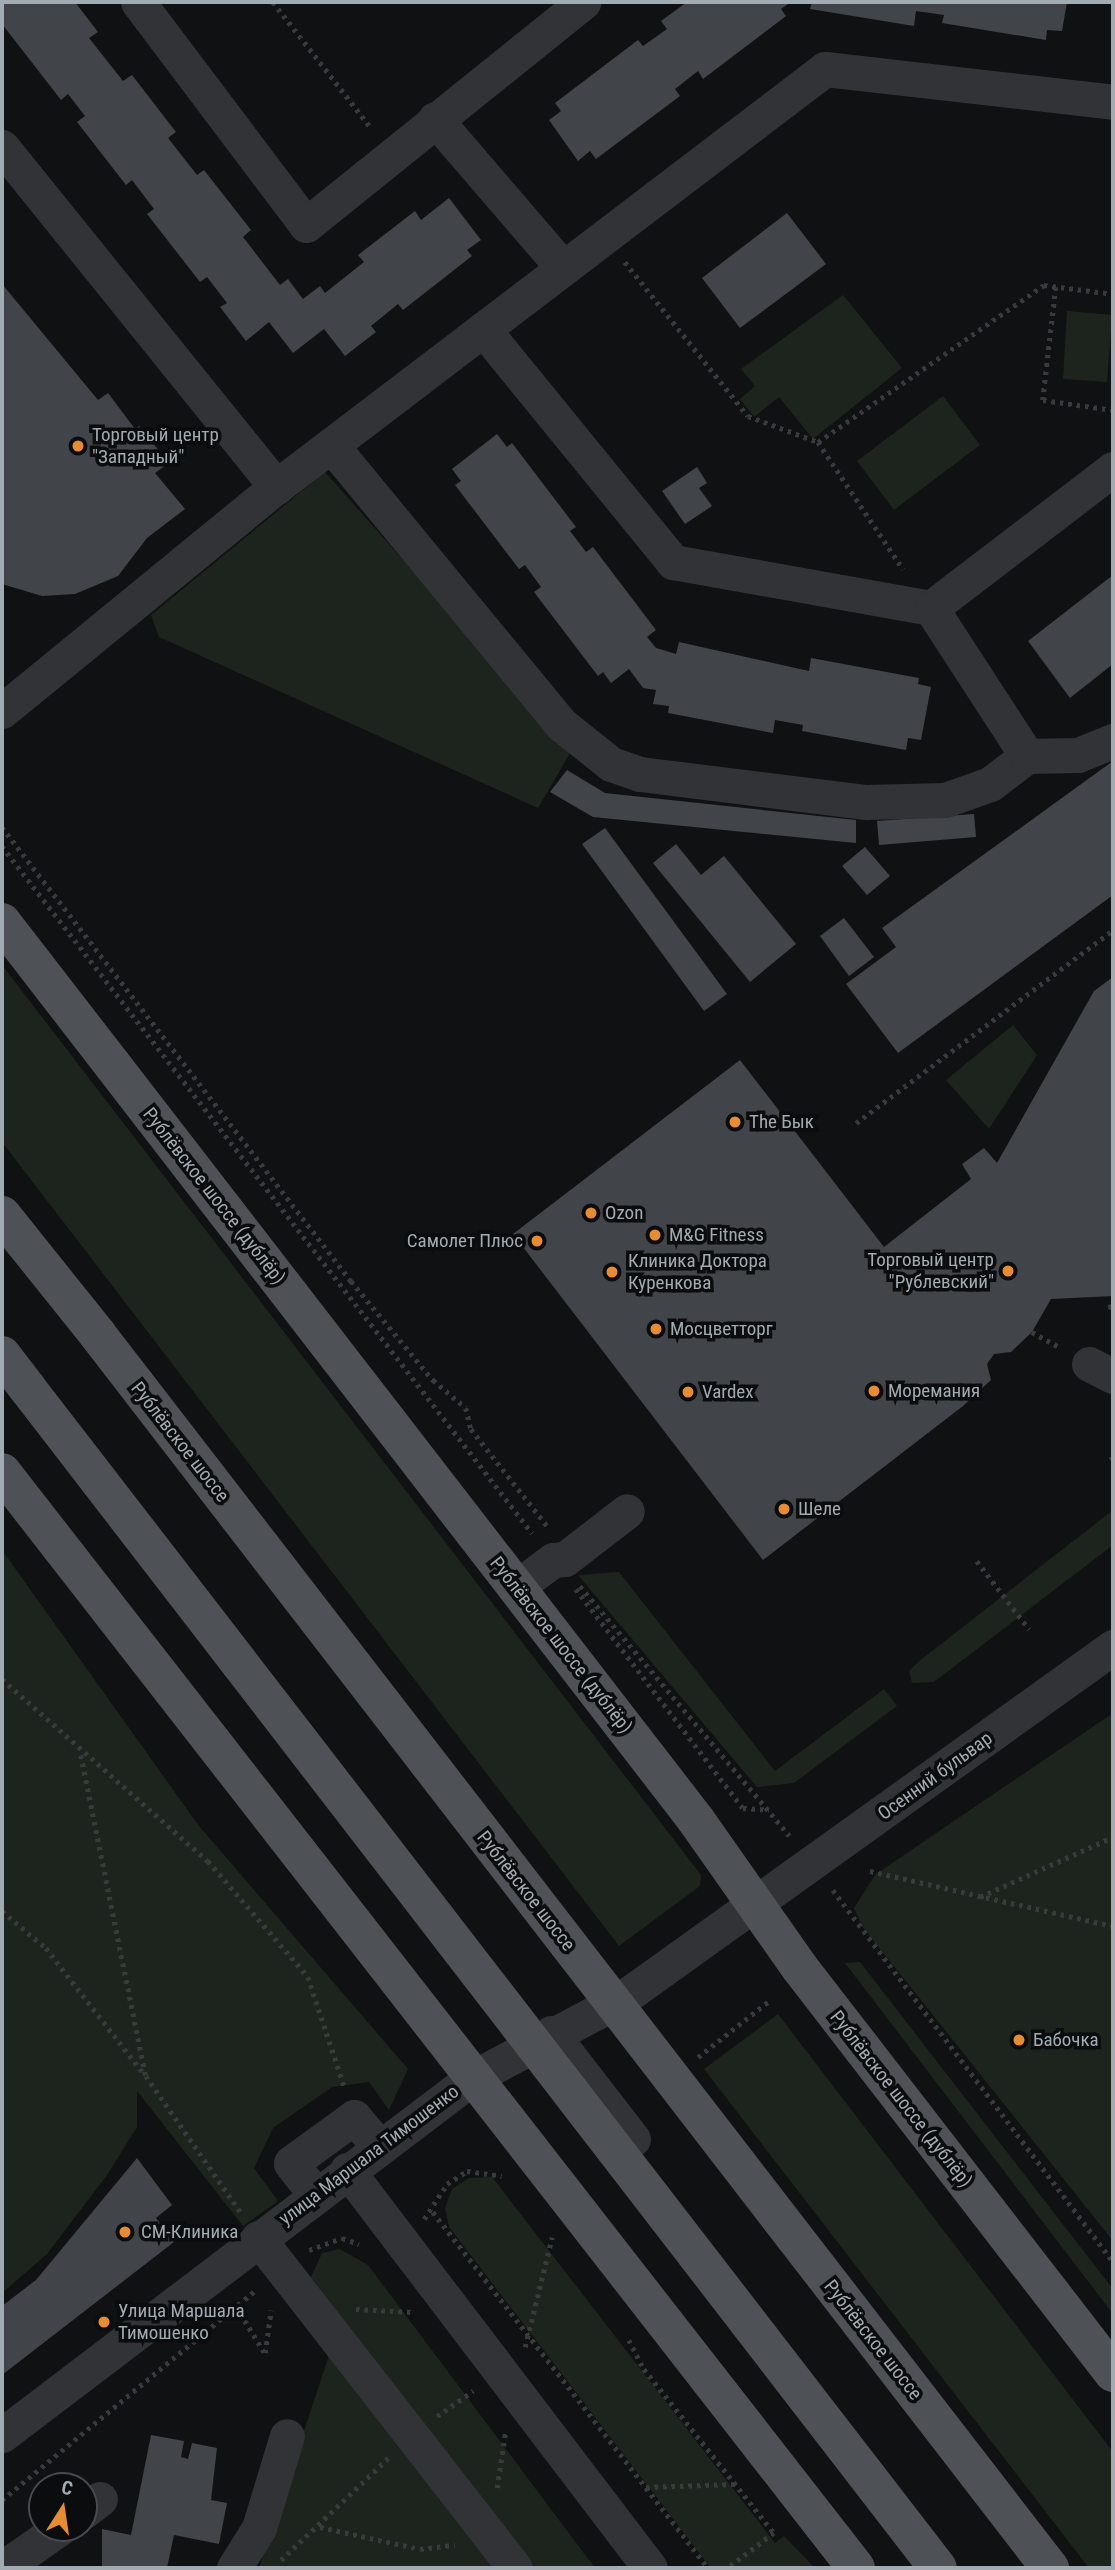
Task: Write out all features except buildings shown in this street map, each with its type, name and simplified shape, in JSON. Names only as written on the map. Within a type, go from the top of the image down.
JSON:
[{"type":"main road","name":"Рублёвское шоссе (дублёр)","points":[[2,922],[517,1587],[1113,2373]]},
{"type":"main road","name":"Рублёвское шоссе","points":[[2,1214],[1050,2568]]},
{"type":"main road","points":[[2,1355],[938,2568]]},
{"type":"main road","points":[[2,1472],[856,2568]]},
{"type":"street","points":[[138,2],[306,225],[583,2]]},
{"type":"street","points":[[2,711],[276,487],[825,69],[1113,102]]},
{"type":"street","points":[[435,119],[563,268]]},
{"type":"street","points":[[2,147],[276,487]]},
{"type":"street","points":[[483,329],[673,562],[931,608],[1027,757]]},
{"type":"street","points":[[331,445],[562,725],[611,764],[640,774],[866,803],[945,800],[990,785],[1027,757],[1078,755],[1113,741]]},
{"type":"street","points":[[931,608],[1113,468]]},
{"type":"street","points":[[517,1587],[553,1560],[565,1559],[627,1511]]},
{"type":"street","name":"Осенний бульвар","points":[[755,1904],[1113,1647]]},
{"type":"street","name":"улица Маршала Тимошенко","points":[[2,2435],[346,2170],[472,2078],[551,2033],[623,1998],[755,1904]]},
{"type":"street","points":[[575,1935],[623,1998]]},
{"type":"street","points":[[551,2033],[633,2139]]},
{"type":"street","points":[[315,2194],[291,2162],[354,2117],[378,2146]]},
{"type":"street","points":[[346,2170],[650,2568]]},
{"type":"street","points":[[258,2238],[319,2312],[515,2568]]},
{"type":"street","points":[[234,2568],[259,2528],[287,2437]]},
{"type":"street","points":[[9,2560],[38,2542]]},
{"type":"path","points":[[273,2],[392,154]]},
{"type":"path","points":[[604,237],[748,416],[818,442],[908,576]]},
{"type":"path","points":[[818,442],[1044,285],[1113,294]]},
{"type":"path","points":[[1056,286],[1043,400],[1113,410]]},
{"type":"path","points":[[2,827],[351,1281],[433,1380],[467,1408],[471,1429],[558,1540],[574,1578],[752,1798],[770,1810]]},
{"type":"path","points":[[2,846],[359,1308]]},
{"type":"path","points":[[856,1123],[1113,930]]},
{"type":"path","points":[[977,1561],[1028,1629]]},
{"type":"path","points":[[2,1679],[81,1754],[208,1861],[307,1977],[354,2117]]},
{"type":"path","points":[[81,1754],[146,2076]]},
{"type":"path","points":[[978,1898],[1113,1837]]},
{"type":"path","points":[[870,1871],[978,1898],[1113,1926]]},
{"type":"path","points":[[2,1911],[46,1948],[146,2076],[258,2238]]},
{"type":"path","points":[[843,1911],[1113,2261]]},
{"type":"path","points":[[694,2060],[769,2001]]},
{"type":"path","points":[[416,2226],[433,2212],[447,2184],[467,2171],[495,2170],[513,2184]]},
{"type":"path","points":[[433,2212],[708,2568]]},
{"type":"path","points":[[544,2226],[559,2246]]},
{"type":"path","points":[[268,2564],[292,2556],[320,2527],[420,2549],[490,2536],[514,2389],[552,2236]]},
{"type":"path","points":[[2,2500],[236,2306],[318,2243],[342,2238],[368,2252]]},
{"type":"path","points":[[236,2306],[265,2353]]},
{"type":"path","points":[[319,2312],[378,2307],[417,2313]]},
{"type":"path","points":[[620,2327],[644,2369],[774,2533],[728,2568]]},
{"type":"path","points":[[645,2487],[735,2484]]},
{"type":"shaded area","points":[[843,295],[902,368],[813,439],[779,397],[754,417],[740,399],[755,386],[741,369]]},
{"type":"shaded area","points":[[1067,311],[1112,315],[1107,382],[1063,379]]},
{"type":"shaded area","points":[[943,396],[980,445],[894,510],[857,461]]},
{"type":"shaded area","points":[[325,472],[572,750],[538,808],[159,637],[151,615]]},
{"type":"shaded area","points":[[2,965],[701,1875],[700,1886],[619,1946],[2,1142]]},
{"type":"shaded area","points":[[1013,1025],[1037,1055],[989,1129],[946,1080]]},
{"type":"shaded area","points":[[1113,1510],[1113,1545],[934,1682],[912,1683],[909,1671],[918,1662]]},
{"type":"shaded area","points":[[2,1550],[199,1826],[408,2069],[389,2110],[369,2082],[332,2087],[273,2128],[254,2168],[278,2201],[243,2226],[137,2091],[137,2127],[107,2175],[47,2254],[2,2293]]},
{"type":"shaded area","points":[[619,1572],[775,1771],[884,1689],[897,1706],[794,1783],[757,1787],[578,1575]]},
{"type":"shaded area","points":[[1113,1713],[1113,2241],[862,1926],[854,1908],[876,1874]]},
{"type":"shaded area","points":[[860,1962],[1113,2289],[1113,2314],[845,1963]]},
{"type":"shaded area","points":[[778,2014],[1113,2452],[1113,2568],[1089,2568],[704,2069]]},
{"type":"shaded area","points":[[492,2177],[775,2543],[784,2536],[815,2568],[711,2568],[449,2227],[445,2208],[452,2189],[469,2178]]},
{"type":"shaded area","points":[[340,2249],[368,2265],[595,2568],[530,2568],[311,2277],[322,2253]]},
{"type":"shaded area","points":[[331,2349],[494,2568],[259,2568]]},
{"type":"place","name":"Торговый центр \"Западный\"","points":[[78,446]]},
{"type":"place","name":"The Бык","points":[[735,1122]]},
{"type":"place","name":"Ozon","points":[[591,1213]]},
{"type":"place","name":"M&G Fitness","points":[[655,1235]]},
{"type":"place","name":"Самолет Плюс","points":[[537,1241]]},
{"type":"place","name":"Торговый центр \"Рублевский\"","points":[[1008,1271]]},
{"type":"place","name":"Клиника Доктора Куренкова","points":[[612,1272]]},
{"type":"place","name":"Мосцветторг","points":[[656,1329]]},
{"type":"place","name":"Моремания","points":[[874,1391]]},
{"type":"place","name":"Vardex","points":[[688,1392]]},
{"type":"place","name":"Шеле","points":[[784,1509]]},
{"type":"place","name":"Бабочка","points":[[1019,2040]]},
{"type":"place","name":"СМ-Клиника","points":[[125,2232]]},
{"type":"place","name":"Улица Маршала Тимошенко","points":[[104,2322]]}]
